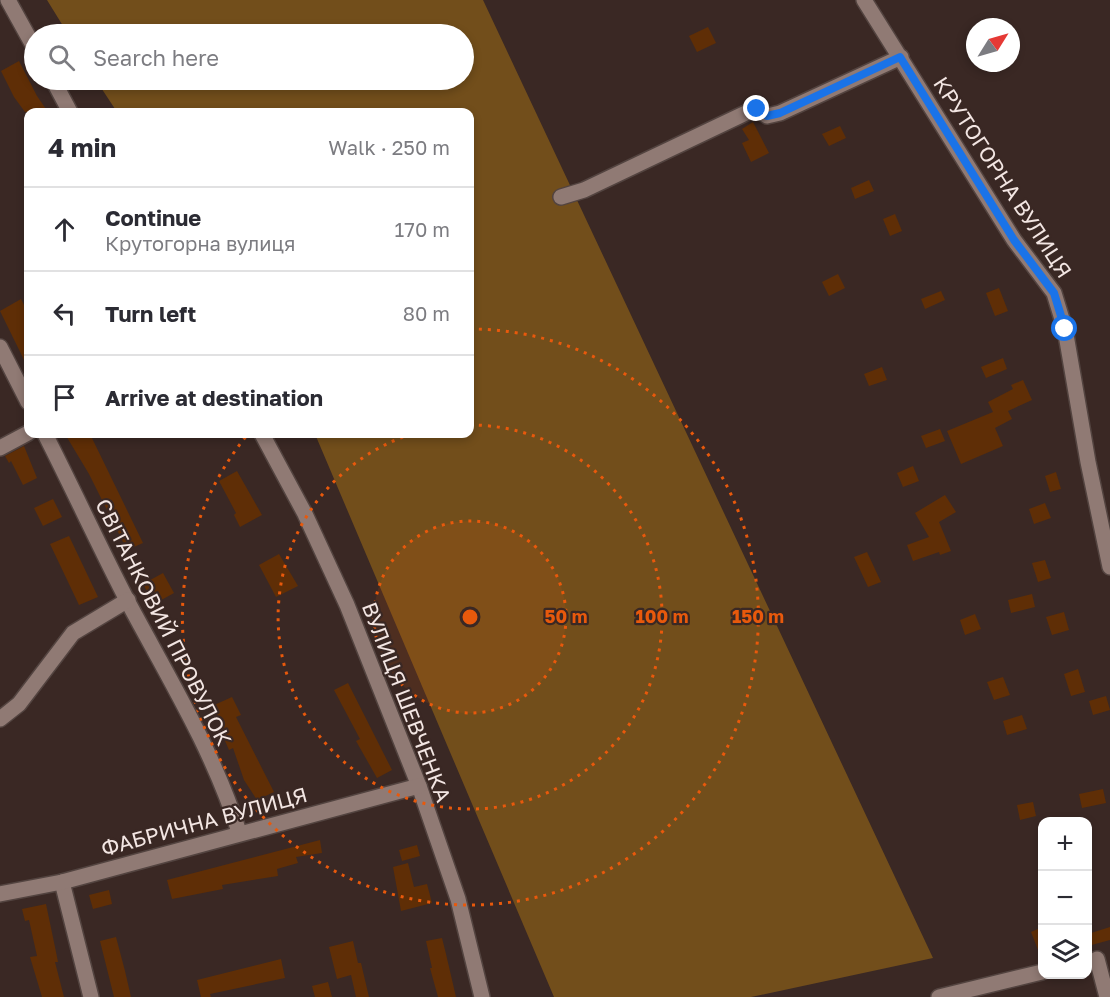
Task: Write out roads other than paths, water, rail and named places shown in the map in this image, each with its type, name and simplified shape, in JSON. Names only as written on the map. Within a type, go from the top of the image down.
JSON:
[{"type":"street","points":[[8,0],[24,29]]},
{"type":"street","name":"КРУТОГОРНА ВУЛИЦЯ","points":[[864,0],[1008,231],[1054,293],[1065,329],[1088,462],[1110,567]]},
{"type":"street","points":[[561,196],[584,190],[750,111],[757,109],[767,116],[780,113],[900,57]]},
{"type":"street","points":[[58,90],[68,108]]},
{"type":"street","points":[[0,347],[24,394]]},
{"type":"street","points":[[0,448],[24,435]]},
{"type":"street","name":"СВІТАНКОВИЙ ПРОВУЛОК","points":[[47,438],[128,600],[188,711],[227,793],[239,832]]},
{"type":"street","name":"ВУЛИЦЯ ШЕВЧЕНКА","points":[[264,438],[305,514],[347,605],[419,786],[458,899],[482,997]]},
{"type":"street","points":[[0,719],[19,704],[74,633],[128,600]]},
{"type":"street","name":"ФАБРИЧНА ВУЛИЦЯ","points":[[0,894],[62,882],[239,832],[419,786]]},
{"type":"street","points":[[62,882],[91,997]]},
{"type":"street","points":[[1098,959],[1107,997]]},
{"type":"street","points":[[939,997],[1038,973]]}]
